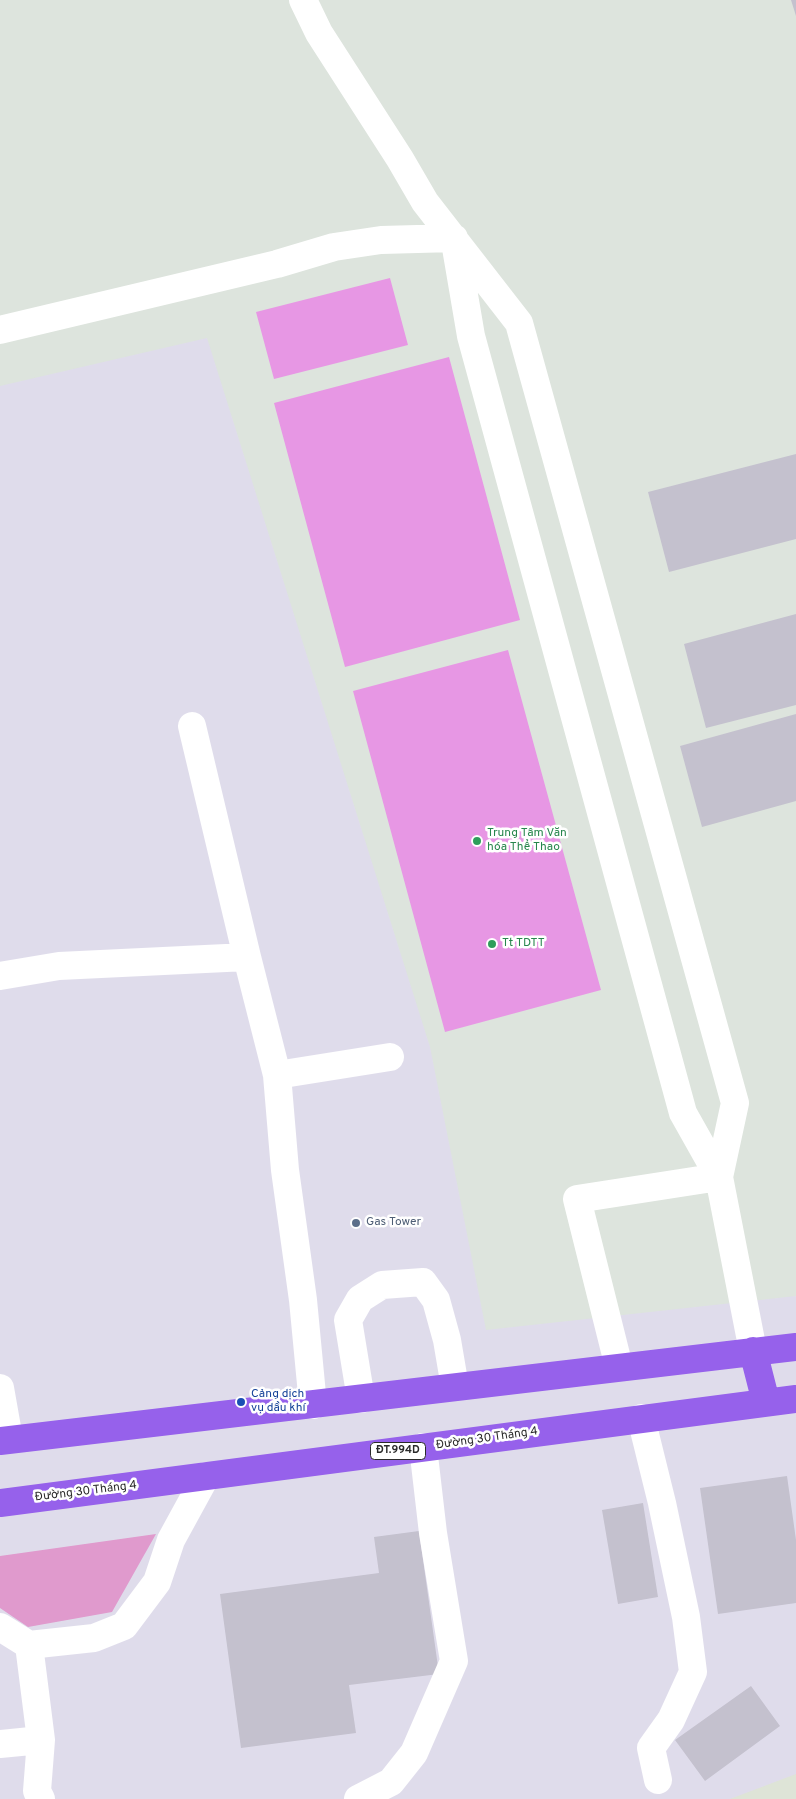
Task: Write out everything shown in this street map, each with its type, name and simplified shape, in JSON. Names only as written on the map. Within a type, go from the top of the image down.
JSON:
[{"type":"main road","points":[[4,1440],[313,1406],[455,1387],[796,1347]]},
{"type":"main road","points":[[753,1351],[766,1402]]},
{"type":"main road","name":"Đường 30 Tháng 4","points":[[0,1503],[796,1399]]},
{"type":"street","points":[[303,0],[319,33],[400,159],[425,202],[519,323],[735,1103],[719,1176]]},
{"type":"street","points":[[0,330],[277,264],[334,247],[381,240],[454,238]]},
{"type":"street","points":[[454,238],[471,336],[683,1113],[719,1176],[753,1351]]},
{"type":"street","points":[[192,726],[277,1075],[285,1170],[303,1300],[313,1406]]},
{"type":"street","points":[[0,976],[59,966],[247,957]]},
{"type":"street","points":[[277,1075],[390,1057]]},
{"type":"street","points":[[619,1367],[577,1199],[719,1176]]},
{"type":"street","points":[[361,1399],[348,1320],[360,1299],[382,1285],[423,1282],[436,1300],[447,1340],[455,1387]]},
{"type":"street","points":[[0,1388],[4,1440]]},
{"type":"street","points":[[641,1418],[662,1503],[686,1616],[693,1672],[671,1720],[651,1748],[658,1780]]},
{"type":"street","points":[[358,1799],[391,1782],[414,1753],[454,1661],[433,1533],[423,1447]]},
{"type":"street","points":[[0,1627],[30,1645],[94,1638],[124,1626],[157,1582],[171,1540],[206,1476]]},
{"type":"street","points":[[30,1645],[41,1740],[37,1791],[41,1799]]},
{"type":"street","points":[[0,1744],[41,1740]]},
{"type":"shaded area","points":[[0,0],[796,0],[796,1296],[486,1330],[430,1047],[207,338],[0,386]]},
{"type":"shaded area","points":[[390,278],[408,345],[274,379],[256,312]]},
{"type":"shaded area","points":[[449,357],[520,620],[345,667],[274,403]]},
{"type":"shaded area","name":"Trung Tâm Văn hóa Thể Thao","points":[[508,650],[601,990],[445,1032],[353,691]]},
{"type":"shaded area","points":[[156,1534],[112,1612],[28,1627],[0,1608],[0,1556]]},
{"type":"shaded area","points":[[796,1774],[796,1799],[730,1799]]},
{"type":"building","points":[[791,0],[796,0],[796,16]]},
{"type":"building","points":[[796,454],[796,539],[669,572],[648,492]]},
{"type":"building","points":[[796,614],[796,705],[706,728],[684,644]]},
{"type":"building","points":[[796,714],[796,801],[702,827],[680,746]]},
{"type":"building","points":[[787,1476],[796,1540],[796,1603],[718,1614],[700,1488]]},
{"type":"building","points":[[643,1503],[658,1597],[618,1604],[602,1510]]},
{"type":"building","points":[[419,1531],[439,1674],[349,1685],[356,1733],[241,1748],[220,1594],[379,1573],[374,1537]]},
{"type":"building","points":[[751,1686],[780,1726],[705,1781],[675,1740]]},
{"type":"place","name":"Trung Tâm Văn hóa Thể Thao","points":[[477,841]]},
{"type":"place","name":"Tt TDTT","points":[[492,944]]},
{"type":"place","name":"Gas Tower","points":[[356,1223]]},
{"type":"place","name":"Cảng dịch vụ dầu khí","points":[[241,1402]]}]
